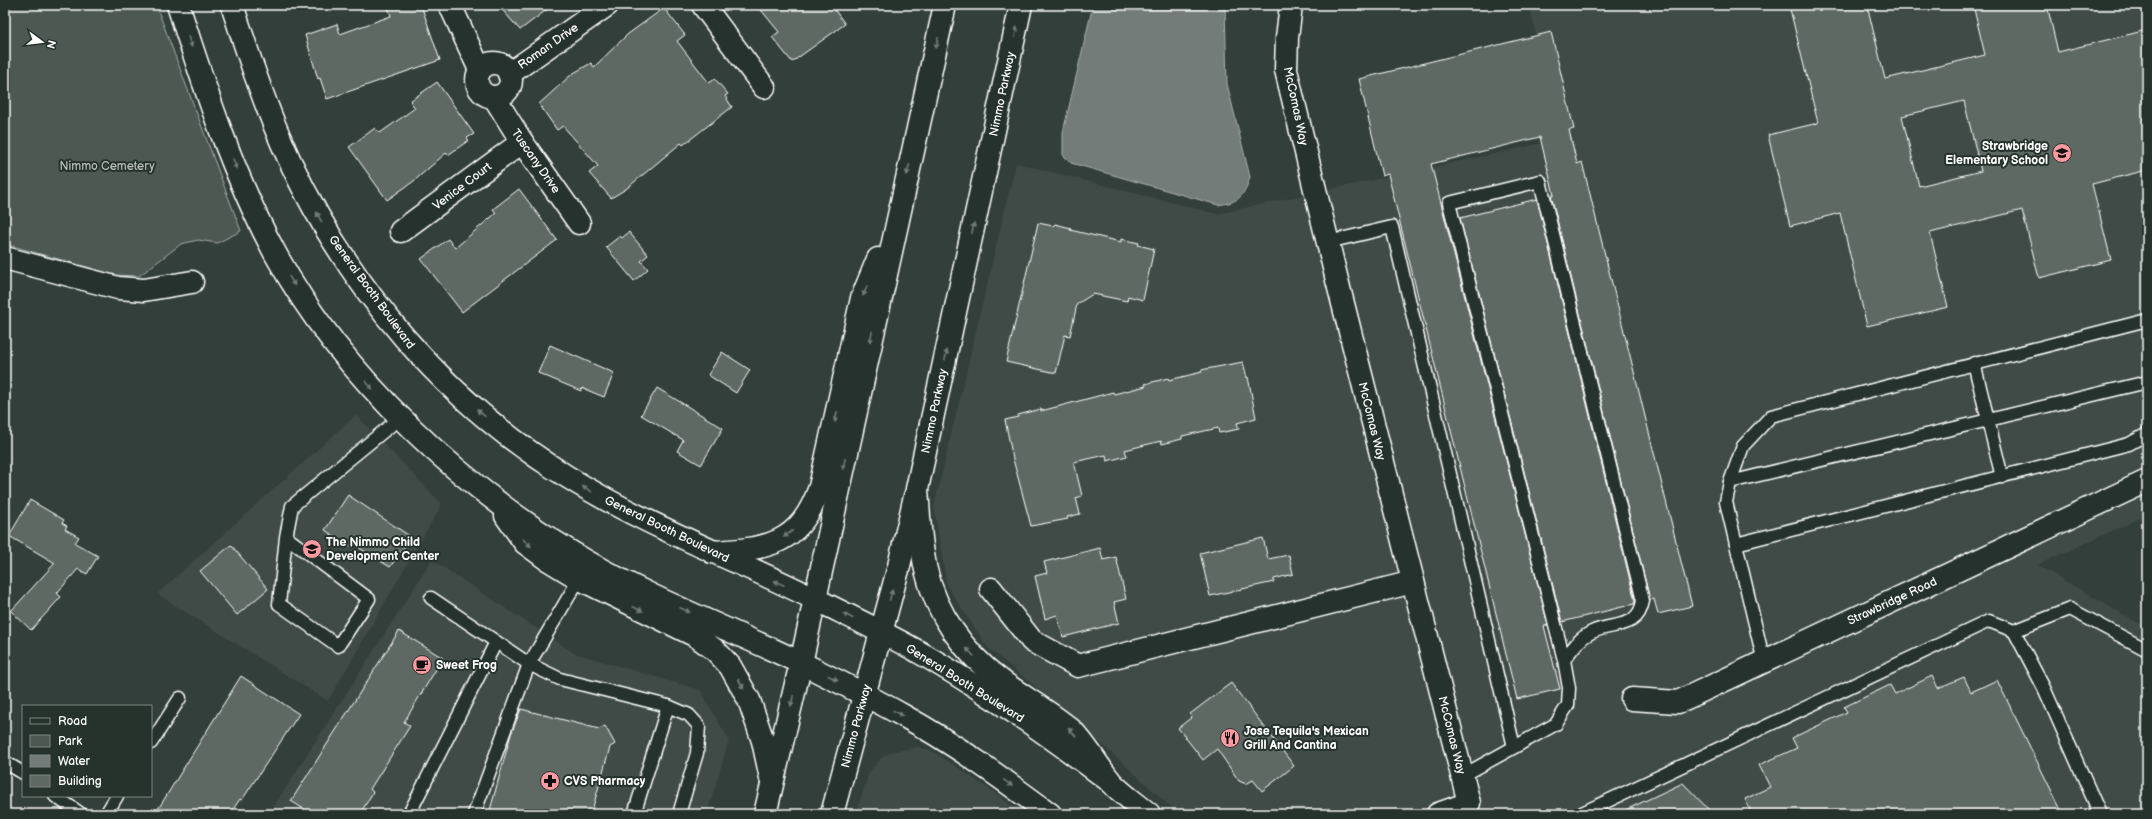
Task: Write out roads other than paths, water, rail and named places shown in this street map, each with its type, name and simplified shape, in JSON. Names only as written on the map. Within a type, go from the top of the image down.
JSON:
[{"type":"main road","points":[[178,5],[225,141],[275,252],[302,296],[338,346],[371,387],[430,446],[495,501],[525,543],[584,570],[667,602],[801,663],[864,694],[941,738],[998,776],[1050,814]]},
{"type":"main road","name":"General Booth Boulevard","points":[[232,5],[271,117],[306,194],[325,229],[358,277],[414,350],[461,396],[499,428],[563,474],[640,519],[815,599],[922,654],[976,687],[1050,737],[1113,784],[1149,814]]},
{"type":"main road","points":[[450,5],[480,70]]},
{"type":"main road","name":"Roman Drive","points":[[509,74],[607,5]]},
{"type":"main road","points":[[703,5],[764,87]]},
{"type":"main road","points":[[765,814],[801,663],[945,5]]},
{"type":"main road","name":"Nimmo Parkway","points":[[832,814],[899,566],[917,489],[1021,5]]},
{"type":"main road","name":"McComas Way","points":[[1290,5],[1286,70],[1469,803],[1438,814]]},
{"type":"main road","points":[[493,63],[503,66],[509,74],[510,85],[504,94],[494,97],[489,96],[480,90],[477,80],[480,70],[484,67],[493,63]]},
{"type":"main road","name":"Tuscany Drive","points":[[494,97],[522,142],[580,223]]},
{"type":"main road","name":"Venice Court","points":[[402,231],[522,142]]},
{"type":"main road","points":[[712,552],[746,550],[769,545],[787,536],[803,523],[813,507],[820,487],[862,298],[901,203]]},
{"type":"main road","points":[[5,258],[118,288],[144,290],[192,282]]},
{"type":"main road","name":"Strawbridge Road","points":[[1632,699],[1678,702],[2147,481]]},
{"type":"main road","points":[[917,489],[921,538],[926,570],[933,595],[945,618],[964,645],[985,669],[1070,728],[1113,784]]},
{"type":"main road","points":[[584,570],[696,636],[715,650],[730,666],[749,700],[763,741],[773,783]]},
{"type":"main road","points":[[991,589],[1032,642],[1078,666],[1413,582]]},
{"type":"lane","points":[[1462,776],[1556,724],[1564,714],[1568,705],[1569,688],[1564,660],[1449,203],[1540,181],[1643,601],[1637,618],[1628,623],[1591,632],[1575,643],[1564,660]]},
{"type":"lane","points":[[1328,242],[1392,227],[1514,747]]},
{"type":"lane","points":[[1764,662],[1726,502],[1730,482],[1743,446],[1771,416],[2147,320]]},
{"type":"lane","points":[[1974,363],[2002,477]]},
{"type":"lane","points":[[1730,482],[2147,382]]},
{"type":"lane","points":[[286,537],[368,599],[338,646],[279,604],[286,537],[292,506],[401,417]]},
{"type":"lane","points":[[1736,544],[2129,444],[2147,434]]},
{"type":"lane","points":[[474,814],[529,664],[584,570]]},
{"type":"lane","points":[[430,598],[529,664],[560,679],[668,706],[689,715],[699,726],[697,753],[679,814]]},
{"type":"lane","points":[[2014,631],[2070,609],[2147,650]]},
{"type":"lane","points":[[1580,814],[1989,621],[2014,631],[2044,688],[2100,814]]},
{"type":"lane","points":[[409,814],[496,642]]},
{"type":"lane","points":[[152,741],[180,698]]},
{"type":"lane","points":[[634,814],[668,706]]},
{"type":"lane","points":[[5,762],[22,772]]},
{"type":"lane","points":[[56,797],[75,812]]},
{"type":"lane","points":[[106,814],[117,797]]},
{"type":"water","points":[[1093,5],[1225,5],[1227,84],[1250,177],[1243,194],[1236,200],[1218,205],[1071,163],[1063,155],[1063,132]]},
{"type":"place","name":"Strawbridge Elementary School","points":[[2062,153]]},
{"type":"place","name":"The Nimmo Child Development Center","points":[[312,549]]},
{"type":"place","name":"Sweet Frog","points":[[422,665]]},
{"type":"place","name":"Jose Tequila's Mexican Grill And Cantina","points":[[1230,738]]},
{"type":"place","name":"CVS Pharmacy","points":[[550,781]]},
{"type":"park label","name":"Nimmo Cemetery","points":[[107,166]]}]
